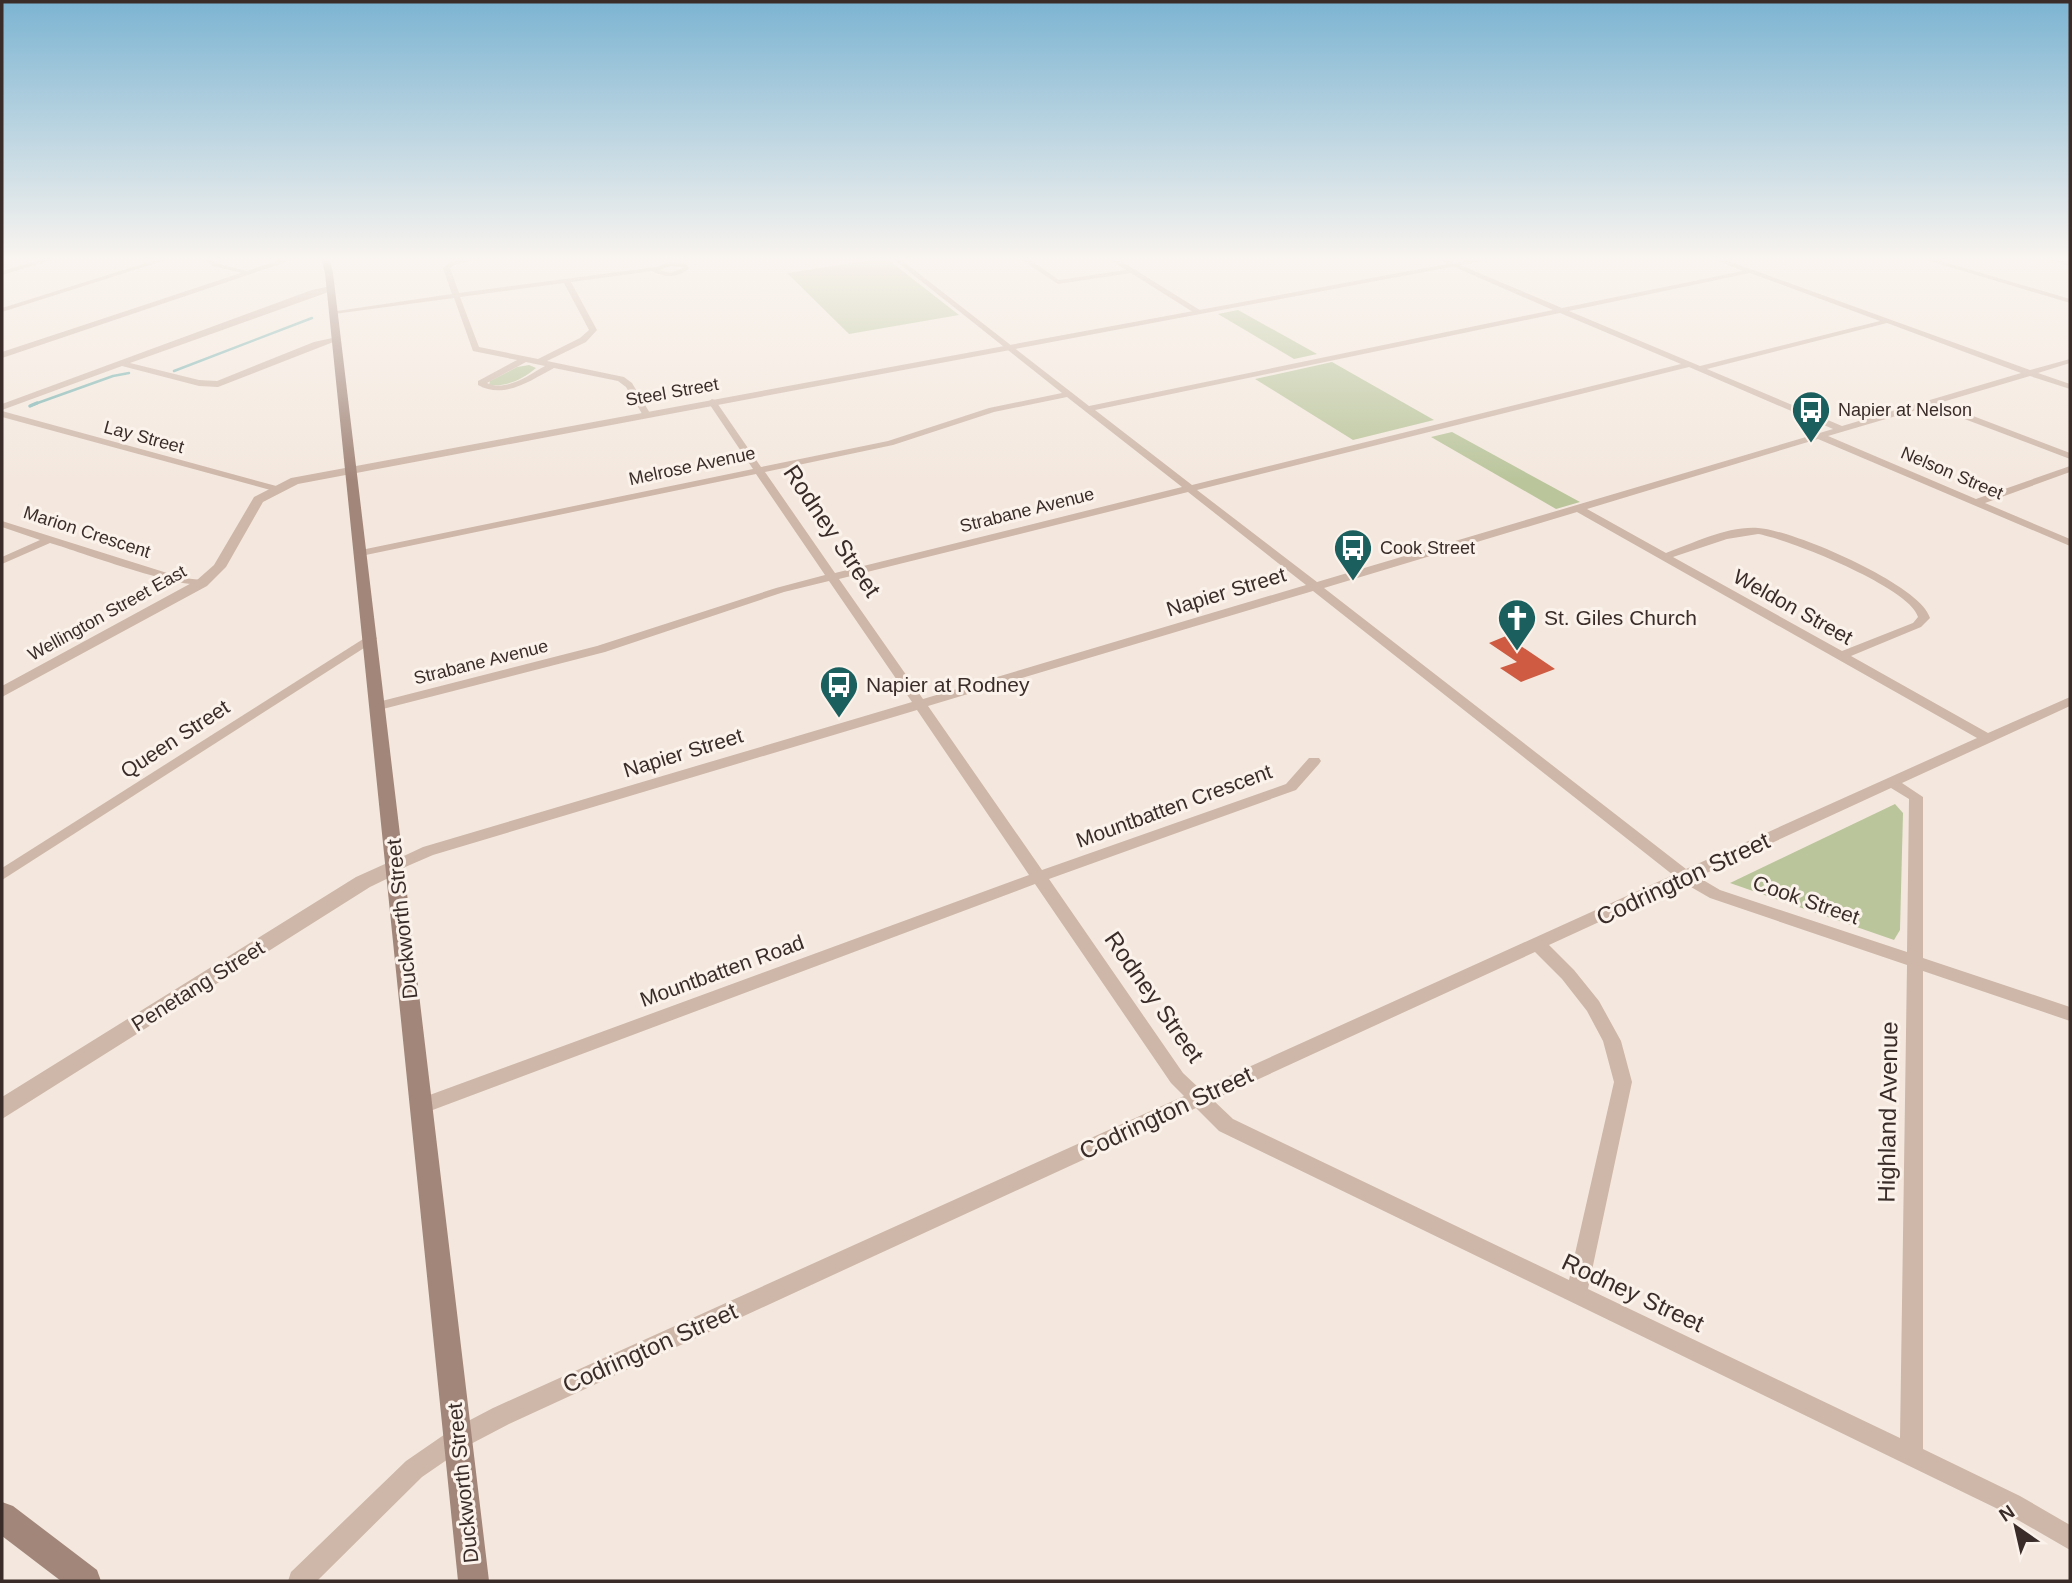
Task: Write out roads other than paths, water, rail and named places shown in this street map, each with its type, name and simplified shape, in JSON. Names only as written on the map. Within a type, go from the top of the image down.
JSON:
[{"type":"main road","name":"Duckworth Street","points":[[336,332],[474,1581]]},
{"type":"main road","points":[[2,1517],[86,1581]]},
{"type":"street","points":[[2,355],[70,332]]},
{"type":"street","points":[[2,407],[206,332]]},
{"type":"street","points":[[469,332],[476,349],[626,381],[647,415]]},
{"type":"street","points":[[537,363],[583,340],[591,332]]},
{"type":"street","name":"Cook Street","points":[[989,332],[1686,877],[1715,894],[2070,1014]]},
{"type":"street","name":"Steel Street","points":[[352,469],[1094,332]]},
{"type":"street","points":[[1086,409],[1457,332]]},
{"type":"street","points":[[1610,332],[1842,429]]},
{"type":"street","name":"Strabane Avenue","points":[[379,706],[588,653],[743,601],[831,577],[1187,488],[1842,332]]},
{"type":"street","points":[[1917,332],[2070,387]]},
{"type":"street","points":[[121,363],[199,383],[218,384],[317,344],[337,340]]},
{"type":"street","points":[[523,360],[481,383],[490,389],[511,386],[553,366]]},
{"type":"street","name":"Napier Street","points":[[396,866],[428,851],[2070,361]]},
{"type":"street","name":"Melrose Avenue","points":[[362,553],[901,441],[992,410],[1067,394]]},
{"type":"street","name":"Rodney Street","points":[[712,402],[1177,1078],[1226,1125],[2012,1504],[2070,1538]]},
{"type":"street","points":[[1931,403],[2070,456]]},
{"type":"street","name":"Lay Street","points":[[2,414],[277,489]]},
{"type":"street","name":"Nelson Street","points":[[1819,436],[2070,543]]},
{"type":"street","name":"Wellington Street East","points":[[2,692],[202,583],[219,567],[258,500],[295,481],[352,469]]},
{"type":"street","points":[[1976,503],[2070,469]]},
{"type":"street","name":"Weldon Street","points":[[1578,508],[1988,739]]},
{"type":"street","name":"Marion Crescent","points":[[2,524],[182,581],[202,583]]},
{"type":"street","points":[[1664,557],[1745,532],[1776,533],[1795,539],[1901,592],[1922,610],[1924,618],[1917,625],[1841,656]]},
{"type":"street","points":[[2,561],[50,540]]},
{"type":"street","name":"Queen Street","points":[[2,875],[371,638]]},
{"type":"street","name":"Codrington Street","points":[[300,1581],[414,1469],[459,1437],[2070,701]]},
{"type":"street","name":"Mountbatten Crescent","points":[[1038,877],[1291,787],[1314,761]]},
{"type":"street","name":"Highland Avenue","points":[[1892,783],[1916,797],[1911,1455]]},
{"type":"street","name":"Penetang Street","points":[[2,1109],[363,883],[396,866]]},
{"type":"street","name":"Mountbatten Road","points":[[422,1106],[1038,877]]},
{"type":"street","points":[[1538,946],[1582,988],[1599,1012],[1616,1052],[1623,1082],[1576,1294]]},
{"type":"waterway","points":[[174,371],[276,332]]},
{"type":"waterway","points":[[34,404],[113,376],[129,373]]},
{"type":"waterway","points":[[30,406],[34,404]]},
{"type":"place","name":"Napier at Nelson","points":[[1811,444]]},
{"type":"place","name":"Cook Street","points":[[1353,582]]},
{"type":"place","name":"St. Giles Church","points":[[1517,652]]},
{"type":"place","name":"Napier at Rodney","points":[[839,719]]}]
